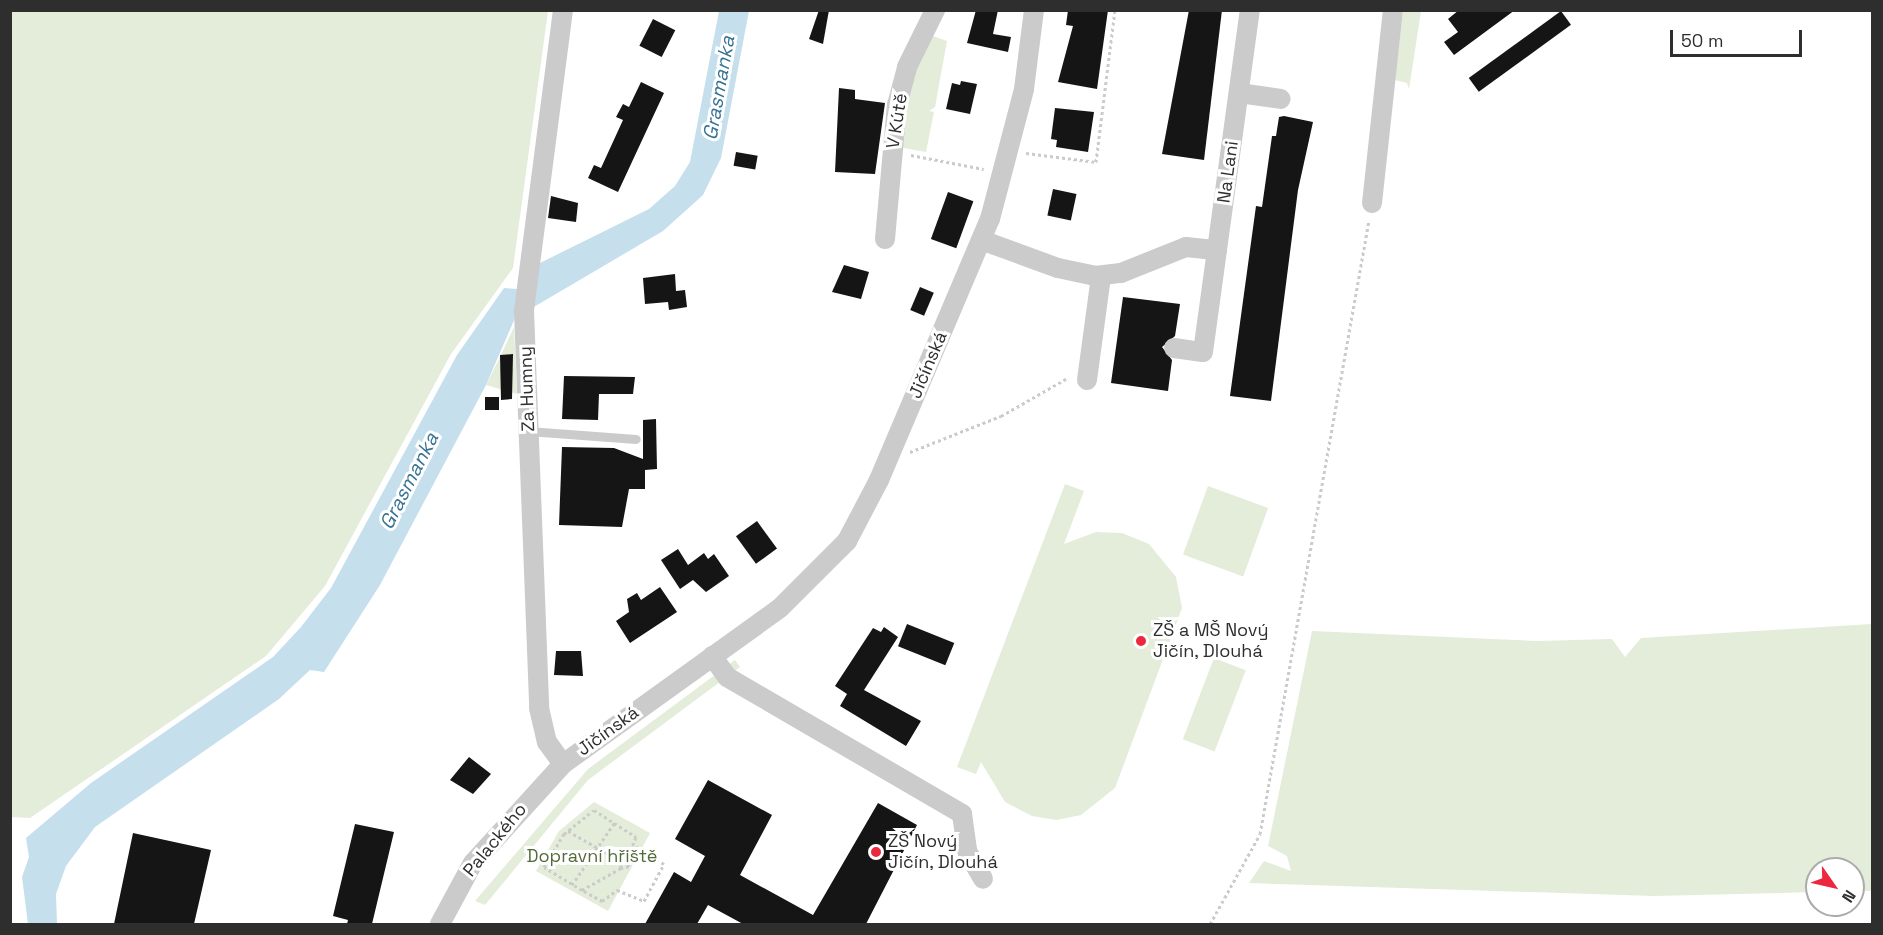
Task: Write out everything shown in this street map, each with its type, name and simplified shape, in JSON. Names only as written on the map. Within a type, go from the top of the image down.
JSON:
[{"type":"street","name":"Za Humny","points":[[562,10],[524,311],[539,708],[547,742],[563,764]]},
{"type":"street","name":"V Kútě","points":[[885,239],[892,151],[907,67],[935,10]]},
{"type":"street","name":"Jičínská","points":[[563,764],[805,588],[856,528],[981,240],[1004,173],[1024,89],[1034,10]]},
{"type":"street","name":"Na Lani","points":[[1174,348],[1203,352],[1250,10]]},
{"type":"street","points":[[1372,203],[1393,10]]},
{"type":"street","points":[[1239,93],[1281,99]]},
{"type":"street","points":[[981,240],[1058,268],[1101,276],[1186,247],[1217,250]]},
{"type":"street","points":[[1087,380],[1101,276]]},
{"type":"street","points":[[712,656],[727,677],[962,814],[967,851],[983,879]]},
{"type":"street","name":"Palackého","points":[[440,924],[473,863],[563,764]]},
{"type":"lane","points":[[528,431],[636,438]]},
{"type":"path","points":[[1025,152],[1096,162],[1115,10]]},
{"type":"path","points":[[1023,160],[1027,142]]},
{"type":"path","points":[[892,151],[1004,173]]},
{"type":"path","points":[[1210,924],[1260,834],[1372,203]]},
{"type":"path","points":[[906,451],[1001,416],[1051,389],[1090,358]]},
{"type":"path","points":[[902,460],[910,441]]},
{"type":"path","points":[[582,890],[621,868],[629,866],[627,858],[634,845],[633,832],[594,810],[567,831],[544,867],[572,886],[602,901],[617,890],[644,901],[664,864],[634,845]]},
{"type":"path","points":[[572,886],[615,822]]},
{"type":"path","points":[[567,831],[619,860],[627,858]]},
{"type":"path","points":[[619,860],[621,868]]},
{"type":"green space","points":[[11,10],[548,11],[513,268],[451,354],[325,586],[266,656],[30,818],[10,817]]},
{"type":"green space","points":[[1403,11],[1421,11],[1409,89],[1407,83],[1395,80]]},
{"type":"green space","points":[[930,35],[947,41],[935,107],[929,111],[934,112],[926,152],[898,147],[914,71]]},
{"type":"green space","points":[[514,327],[517,394],[486,385],[500,357],[500,364],[513,363],[513,354],[501,355]]},
{"type":"green space","points":[[1065,484],[1084,491],[1064,544],[1096,532],[1122,533],[1149,544],[1176,577],[1182,608],[1115,788],[1081,815],[1056,820],[1032,816],[1005,802],[981,762],[976,774],[957,767]]},
{"type":"green space","points":[[1208,486],[1268,508],[1243,576],[1183,555]]},
{"type":"green space","points":[[1872,624],[1872,891],[1865,891],[1865,857],[1805,857],[1805,892],[1654,896],[1249,883],[1264,861],[1291,871],[1287,856],[1268,846],[1312,631],[1538,641],[1612,639],[1625,657],[1641,638]]},
{"type":"green space","points":[[1214,658],[1246,670],[1215,751],[1183,739]]},
{"type":"green space","points":[[735,660],[740,667],[588,780],[485,905],[475,901],[588,769]]},
{"type":"green space","name":"Dopravní hřiště","points":[[594,802],[650,833],[608,911],[536,871],[559,831]]},
{"type":"water","name":"Grasmanka","points":[[719,11],[749,11],[721,158],[703,195],[663,231],[515,318],[486,385],[380,585],[324,672],[310,670],[279,699],[95,827],[66,866],[56,894],[57,924],[28,924],[22,877],[29,857],[26,838],[91,783],[273,657],[301,627],[331,588],[457,355],[504,288],[517,289],[536,275],[540,263],[649,209],[675,186],[690,162]]},
{"type":"building","points":[[819,10],[829,10],[823,44],[809,39]]},
{"type":"building","points":[[976,10],[998,10],[993,34],[1011,37],[1008,52],[967,43]]},
{"type":"building","points":[[1068,10],[1108,10],[1097,89],[1058,82],[1073,26],[1066,25]]},
{"type":"building","points":[[1189,10],[1222,10],[1204,160],[1162,154]]},
{"type":"building","points":[[1459,10],[1515,10],[1454,55],[1444,42],[1458,32],[1448,19]]},
{"type":"building","points":[[1561,11],[1571,25],[1479,92],[1469,78]]},
{"type":"building","points":[[653,19],[675,30],[662,57],[639,46]]},
{"type":"building","points":[[961,81],[977,84],[970,114],[946,109],[952,83],[960,85]]},
{"type":"building","points":[[641,82],[664,93],[618,192],[588,178],[594,165],[601,168],[623,120],[616,117],[623,104],[629,107]]},
{"type":"building","points":[[839,88],[855,90],[855,99],[885,103],[875,174],[835,172]]},
{"type":"building","points":[[1055,108],[1094,112],[1088,152],[1056,147],[1057,140],[1051,139]]},
{"type":"building","points":[[1279,117],[1313,122],[1298,190],[1271,401],[1230,396],[1256,206],[1262,207],[1272,136],[1276,136]]},
{"type":"building","points":[[736,152],[758,156],[755,170],[734,166]]},
{"type":"building","points":[[1053,189],[1076,194],[1071,220],[1047,215]]},
{"type":"building","points":[[948,192],[973,201],[956,248],[931,239]]},
{"type":"building","points":[[551,196],[578,203],[576,222],[548,218]]},
{"type":"building","points":[[844,265],[869,272],[861,299],[832,292]]},
{"type":"building","points":[[675,274],[676,291],[685,290],[687,307],[669,310],[668,302],[645,304],[643,278]]},
{"type":"building","points":[[920,287],[934,293],[924,316],[910,310]]},
{"type":"building","points":[[1123,297],[1180,304],[1175,336],[1162,347],[1172,360],[1168,391],[1111,383]]},
{"type":"building","points":[[513,354],[512,399],[501,400],[500,355]]},
{"type":"building","points":[[564,376],[635,377],[633,394],[599,394],[598,420],[562,419]]},
{"type":"building","points":[[485,397],[499,397],[499,410],[485,410]]},
{"type":"building","points":[[656,419],[657,469],[645,470],[645,489],[629,489],[622,527],[559,525],[562,447],[614,448],[643,459],[643,420]]},
{"type":"building","points":[[757,521],[777,549],[756,564],[736,536]]},
{"type":"building","points":[[678,549],[688,565],[704,553],[708,559],[714,554],[729,576],[706,592],[693,580],[680,589],[661,560]]},
{"type":"building","points":[[660,587],[677,612],[630,643],[616,621],[629,612],[627,599],[637,593],[641,600]]},
{"type":"building","points":[[907,624],[954,643],[945,665],[898,646]]},
{"type":"building","points":[[884,627],[898,637],[864,690],[921,721],[906,746],[840,706],[847,694],[835,686],[873,628],[881,632]]},
{"type":"building","points":[[556,651],[581,651],[583,676],[554,675]]},
{"type":"building","points":[[469,757],[491,774],[473,794],[450,780]]},
{"type":"building","name":"ZŠ Nový Jičín, Dlouhá","points":[[708,780],[772,815],[740,875],[813,915],[878,803],[917,825],[866,924],[743,924],[708,905],[697,924],[645,924],[674,872],[691,882],[705,856],[675,839]]},
{"type":"building","points":[[355,824],[394,832],[372,924],[347,924],[348,920],[333,916]]},
{"type":"building","points":[[133,833],[211,850],[194,924],[114,924]]},
{"type":"place","name":"ZŠ a MŠ Nový Jičín, Dlouhá","points":[[1141,641]]},
{"type":"place","name":"ZŠ Nový Jičín, Dlouhá","points":[[876,852]]}]
